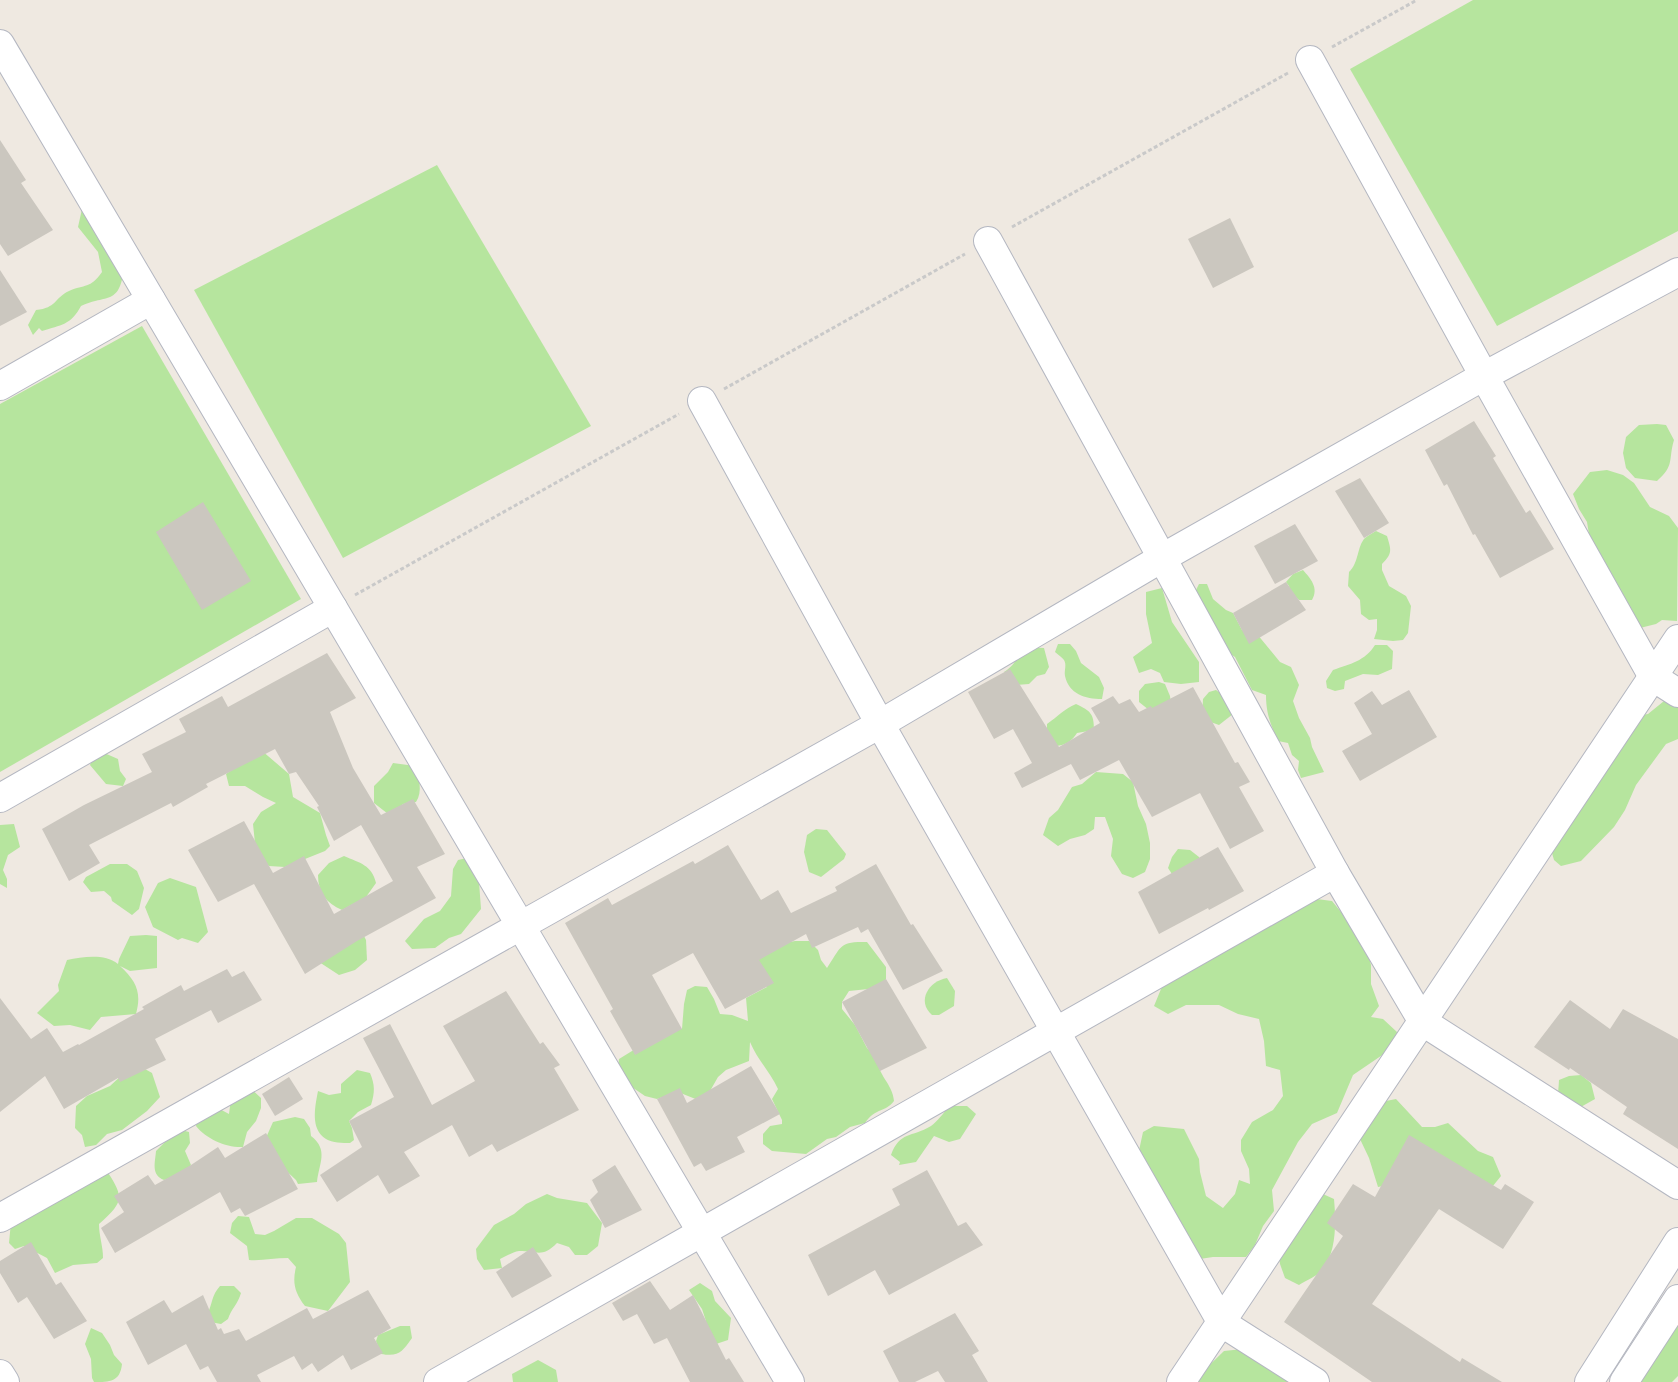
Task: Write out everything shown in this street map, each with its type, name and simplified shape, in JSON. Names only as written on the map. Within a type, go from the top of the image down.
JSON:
[{"type":"street","points":[[0,44],[790,1382]]},
{"type":"street","points":[[1310,60],[1653,677],[1678,693]]},
{"type":"street","points":[[988,241],[1335,873],[1422,1022],[1678,1185]]},
{"type":"street","points":[[0,1218],[880,724],[1162,558],[1484,376],[1678,272]]},
{"type":"street","points":[[0,386],[151,300]]},
{"type":"street","points":[[702,401],[880,724],[1222,1323],[1315,1382]]},
{"type":"street","points":[[0,798],[333,608]]},
{"type":"street","points":[[1181,1382],[1678,639]]},
{"type":"street","points":[[438,1382],[1335,873]]},
{"type":"street","points":[[1589,1382],[1678,1242]]},
{"type":"street","points":[[1624,1382],[1678,1299]]},
{"type":"street","points":[[0,1374],[5,1382]]},
{"type":"path","points":[[333,608],[1417,0]]},
{"type":"green space","points":[[1473,0],[1678,0],[1678,231],[1497,326],[1350,69]]},
{"type":"green space","points":[[437,165],[591,426],[343,558],[194,290]]},
{"type":"green space","points":[[82,209],[124,267],[119,288],[111,297],[81,306],[69,321],[42,331],[39,328],[33,335],[28,325],[36,310],[52,305],[69,291],[91,284],[102,272],[98,252],[78,227]]},
{"type":"green space","points":[[142,326],[301,599],[0,772],[0,404]]},
{"type":"green space","points":[[1639,425],[1666,425],[1674,440],[1669,466],[1657,481],[1635,478],[1626,468],[1623,453],[1626,437]]},
{"type":"green space","points":[[1607,470],[1623,475],[1634,483],[1650,507],[1669,516],[1678,528],[1677,621],[1662,620],[1656,624],[1640,628],[1617,611],[1609,570],[1592,553],[1587,522],[1573,494],[1590,472]]},
{"type":"green space","points":[[1376,531],[1387,536],[1390,551],[1382,564],[1382,570],[1389,586],[1406,596],[1411,606],[1408,633],[1403,640],[1374,639],[1377,630],[1377,619],[1369,620],[1361,614],[1360,600],[1348,586],[1349,572],[1355,564],[1362,541]]},
{"type":"green space","points":[[1303,570],[1311,580],[1314,588],[1315,592],[1312,600],[1299,600],[1290,592],[1286,582],[1293,574]]},
{"type":"green space","points":[[1199,584],[1207,584],[1213,599],[1226,610],[1233,613],[1242,630],[1257,634],[1280,662],[1291,667],[1299,685],[1293,701],[1324,772],[1301,778],[1298,770],[1299,761],[1292,755],[1288,743],[1278,741],[1275,735],[1268,714],[1266,695],[1252,690],[1235,657],[1222,648],[1191,600]]},
{"type":"green space","points":[[1162,588],[1172,622],[1199,662],[1199,682],[1181,684],[1164,682],[1160,673],[1151,669],[1139,673],[1133,657],[1152,643],[1146,614],[1146,592]]},
{"type":"green space","points":[[1058,644],[1070,644],[1076,651],[1081,663],[1099,677],[1104,688],[1102,699],[1084,696],[1070,687],[1065,676],[1065,662],[1055,652]]},
{"type":"green space","points":[[1375,645],[1387,645],[1393,651],[1392,669],[1378,675],[1363,674],[1345,681],[1344,689],[1335,691],[1327,688],[1326,681],[1333,670],[1362,658]]},
{"type":"green space","points":[[1023,647],[1044,648],[1049,667],[1045,674],[1037,676],[1029,684],[1015,685],[1004,672],[1013,664]]},
{"type":"green space","points":[[1159,682],[1165,684],[1171,704],[1149,710],[1139,702],[1139,691],[1145,684]]},
{"type":"green space","points":[[1216,690],[1224,696],[1233,714],[1219,725],[1202,719],[1203,699],[1209,692]]},
{"type":"green space","points":[[1678,693],[1678,739],[1666,744],[1636,785],[1625,810],[1614,827],[1581,861],[1561,866],[1554,860],[1552,853],[1562,824],[1631,717],[1648,714],[1669,697]]},
{"type":"green space","points":[[1076,704],[1091,714],[1094,730],[1077,733],[1068,742],[1056,746],[1047,735],[1047,724]]},
{"type":"green space","points":[[261,750],[289,774],[293,797],[320,813],[330,846],[325,851],[285,867],[269,866],[256,853],[253,824],[261,812],[276,803],[245,786],[229,786],[226,774]]},
{"type":"green space","points":[[102,752],[118,759],[120,771],[126,779],[123,786],[106,784],[90,765],[95,754]]},
{"type":"green space","points":[[393,763],[415,766],[420,789],[416,802],[403,804],[392,817],[374,803],[374,786],[388,772]]},
{"type":"green space","points":[[1096,772],[1123,774],[1133,782],[1138,806],[1146,824],[1150,843],[1150,859],[1145,872],[1133,878],[1122,874],[1111,856],[1113,839],[1105,817],[1095,817],[1094,829],[1085,835],[1070,839],[1058,846],[1043,835],[1049,818],[1058,810],[1072,787],[1082,784]]},
{"type":"green space","points":[[14,824],[20,847],[8,855],[3,870],[7,879],[7,888],[0,884],[0,825]]},
{"type":"green space","points":[[816,829],[827,830],[846,854],[844,859],[821,877],[809,872],[804,852],[807,835]]},
{"type":"green space","points":[[1178,849],[1190,850],[1199,857],[1201,866],[1174,877],[1168,868],[1172,857]]},
{"type":"green space","points":[[344,856],[368,868],[372,872],[376,883],[366,897],[342,910],[324,897],[318,881],[318,875],[329,863]]},
{"type":"green space","points":[[467,858],[479,882],[481,909],[461,934],[449,938],[435,948],[412,949],[405,941],[424,919],[440,911],[451,896],[453,869],[458,860]]},
{"type":"green space","points":[[110,864],[127,864],[137,871],[144,888],[139,909],[132,915],[112,901],[111,897],[104,891],[91,892],[83,882],[86,877]]},
{"type":"green space","points":[[170,878],[196,887],[208,932],[198,943],[182,938],[178,940],[153,927],[145,907],[158,883]]},
{"type":"green space","points":[[1309,898],[1332,901],[1364,940],[1371,965],[1371,984],[1379,1006],[1371,1017],[1383,1019],[1397,1032],[1394,1047],[1353,1075],[1337,1113],[1312,1124],[1298,1142],[1272,1190],[1274,1211],[1263,1226],[1255,1245],[1246,1257],[1213,1257],[1193,1260],[1137,1160],[1143,1132],[1154,1126],[1184,1129],[1199,1159],[1206,1196],[1223,1208],[1235,1194],[1239,1180],[1250,1184],[1249,1169],[1241,1151],[1241,1140],[1252,1122],[1273,1110],[1283,1096],[1280,1070],[1266,1066],[1264,1041],[1259,1019],[1238,1014],[1219,1005],[1186,1005],[1168,1014],[1154,1006],[1161,989],[1177,962]]},
{"type":"green space","points":[[359,926],[366,940],[367,960],[355,970],[339,975],[313,958]]},
{"type":"green space","points":[[130,936],[157,936],[157,968],[130,971],[120,966],[134,982],[138,993],[136,1014],[101,1017],[90,1030],[70,1025],[54,1026],[37,1013],[59,991],[58,985],[67,960],[100,957],[118,964]]},
{"type":"green space","points":[[795,941],[809,941],[818,950],[821,960],[827,968],[838,950],[846,944],[867,942],[886,967],[886,979],[878,988],[849,991],[842,1002],[842,1009],[855,1025],[867,1048],[877,1057],[880,1069],[893,1095],[894,1101],[891,1105],[873,1114],[865,1123],[850,1127],[836,1137],[827,1139],[806,1154],[772,1151],[763,1144],[763,1134],[770,1126],[782,1124],[772,1099],[778,1089],[750,1042],[749,1061],[726,1070],[718,1077],[710,1091],[698,1100],[678,1092],[657,1099],[645,1096],[617,1075],[619,1059],[671,1027],[682,1029],[687,990],[695,986],[707,987],[720,1014],[732,1015],[748,1021],[746,998],[767,987],[749,965],[771,946]]},
{"type":"green space","points":[[947,978],[955,991],[954,1006],[939,1015],[932,1015],[927,1010],[925,1004],[927,992],[935,983]]},
{"type":"green space","points":[[145,1069],[152,1073],[160,1097],[147,1111],[122,1130],[107,1134],[96,1145],[85,1147],[82,1135],[75,1128],[76,1106],[87,1096],[110,1086],[122,1075]]},
{"type":"green space","points":[[357,1070],[370,1073],[374,1089],[371,1105],[358,1112],[349,1121],[354,1140],[350,1143],[328,1140],[321,1135],[316,1124],[315,1111],[318,1091],[329,1095],[341,1093],[341,1084]]},
{"type":"green space","points":[[1581,1075],[1591,1083],[1595,1099],[1579,1108],[1558,1095],[1559,1080],[1569,1076]]},
{"type":"green space","points":[[249,1087],[261,1098],[261,1108],[256,1121],[247,1132],[243,1147],[217,1142],[200,1131],[196,1126],[197,1120],[214,1106],[229,1114],[232,1091]]},
{"type":"green space","points":[[1396,1099],[1422,1127],[1435,1127],[1448,1123],[1478,1151],[1493,1157],[1501,1176],[1488,1192],[1403,1182],[1378,1187],[1369,1158],[1360,1139],[1363,1117],[1376,1103]]},
{"type":"green space","points":[[950,1106],[967,1106],[976,1114],[960,1139],[949,1142],[934,1136],[916,1162],[899,1165],[900,1162],[891,1155],[898,1142],[902,1138],[931,1126]]},
{"type":"green space","points":[[295,1117],[304,1119],[310,1128],[311,1136],[320,1146],[322,1157],[317,1182],[298,1184],[280,1165],[265,1140],[273,1122]]},
{"type":"green space","points":[[169,1129],[189,1132],[190,1143],[185,1151],[191,1165],[183,1173],[164,1180],[155,1172],[155,1160],[156,1151],[167,1140]]},
{"type":"green space","points":[[105,1168],[116,1186],[119,1198],[114,1210],[99,1224],[103,1258],[97,1263],[73,1265],[55,1273],[47,1258],[24,1246],[15,1249],[9,1243],[11,1222],[44,1204],[54,1203],[56,1194]]},
{"type":"green space","points":[[1314,1190],[1334,1199],[1335,1226],[1333,1245],[1327,1263],[1320,1272],[1299,1285],[1285,1278],[1280,1264],[1277,1240]]},
{"type":"green space","points":[[547,1194],[557,1198],[587,1203],[602,1223],[598,1246],[587,1255],[575,1255],[569,1247],[557,1243],[547,1251],[540,1253],[519,1251],[500,1259],[502,1268],[484,1270],[477,1259],[476,1249],[494,1225],[514,1214],[526,1204]]},
{"type":"green space","points":[[238,1216],[249,1217],[255,1234],[265,1235],[296,1218],[312,1218],[339,1234],[346,1243],[350,1282],[328,1311],[305,1306],[295,1288],[296,1267],[288,1258],[249,1260],[247,1246],[230,1233],[232,1223]]},
{"type":"green space","points":[[700,1283],[712,1291],[715,1301],[731,1318],[728,1340],[713,1345],[702,1329],[706,1321],[702,1309],[689,1290]]},
{"type":"green space","points":[[220,1286],[234,1286],[241,1293],[228,1319],[221,1324],[210,1322],[207,1315]]},
{"type":"green space","points":[[1678,1308],[1678,1376],[1672,1382],[1634,1382]]},
{"type":"green space","points":[[400,1326],[410,1326],[412,1338],[400,1352],[392,1355],[381,1354],[376,1341],[378,1335]]},
{"type":"green space","points":[[91,1328],[102,1333],[114,1355],[122,1364],[119,1374],[113,1380],[94,1382],[92,1378],[91,1359],[85,1344]]},
{"type":"green space","points":[[1243,1349],[1294,1382],[1192,1382],[1224,1351]]},
{"type":"green space","points":[[538,1360],[556,1370],[558,1382],[513,1382],[512,1374]]},
{"type":"building","points":[[0,140],[26,180],[21,183],[53,230],[8,256],[0,244]]},
{"type":"building","points":[[1230,218],[1254,267],[1213,288],[1188,239]]},
{"type":"building","points":[[0,270],[27,312],[0,326]]},
{"type":"building","points":[[1474,421],[1496,456],[1493,458],[1526,513],[1530,510],[1554,549],[1500,578],[1475,534],[1473,535],[1447,484],[1444,486],[1425,450]]},
{"type":"building","points":[[1360,478],[1389,523],[1364,538],[1335,491]]},
{"type":"building","points":[[203,502],[251,581],[202,610],[156,532]]},
{"type":"building","points":[[1295,524],[1318,561],[1275,584],[1254,546]]},
{"type":"building","points":[[1286,582],[1306,610],[1249,644],[1233,613]]},
{"type":"building","points":[[327,653],[356,698],[330,712],[353,768],[381,815],[413,799],[445,854],[417,867],[436,898],[357,941],[305,974],[254,884],[218,902],[188,850],[244,821],[273,873],[304,856],[334,914],[393,881],[361,825],[334,841],[317,807],[319,806],[296,772],[289,774],[275,749],[206,784],[208,787],[173,807],[171,803],[89,845],[100,863],[69,881],[42,829],[84,805],[152,772],[142,754],[186,732],[179,719],[222,696],[228,707]]},
{"type":"building","points":[[1010,669],[1059,747],[1100,723],[1091,708],[1113,696],[1119,704],[1130,699],[1139,712],[1151,706],[1152,708],[1193,687],[1235,763],[1238,762],[1250,782],[1239,787],[1264,831],[1230,849],[1200,793],[1152,817],[1119,760],[1080,780],[1071,764],[1022,788],[1014,773],[1032,763],[1013,729],[994,739],[968,692]]},
{"type":"building","points":[[1409,690],[1437,737],[1360,781],[1342,751],[1372,734],[1354,703],[1372,691],[1382,705]]},
{"type":"building","points":[[728,845],[761,900],[778,890],[791,913],[837,891],[835,887],[876,864],[911,925],[913,924],[943,971],[903,990],[868,929],[861,933],[858,927],[812,948],[806,934],[759,960],[774,983],[725,1009],[693,953],[652,975],[682,1029],[635,1055],[610,1011],[613,1009],[565,923],[608,898],[612,905],[693,861],[695,864]]},
{"type":"building","points":[[1218,847],[1244,891],[1159,934],[1138,892]]},
{"type":"building","points":[[227,969],[232,977],[244,971],[262,1000],[218,1023],[211,1010],[155,1039],[166,1060],[120,1082],[118,1078],[64,1109],[45,1076],[0,1112],[0,998],[31,1039],[47,1028],[63,1052],[144,1009],[142,1007],[181,985],[184,991]]},
{"type":"building","points":[[886,979],[927,1048],[880,1071],[842,1002]]},
{"type":"building","points":[[506,991],[540,1044],[543,1042],[560,1065],[554,1068],[579,1110],[497,1152],[492,1144],[469,1157],[452,1125],[404,1152],[420,1176],[389,1194],[378,1175],[337,1202],[320,1175],[362,1147],[349,1121],[394,1097],[363,1038],[390,1024],[432,1105],[475,1081],[443,1026]]},
{"type":"building","points":[[1570,1000],[1610,1029],[1623,1009],[1678,1039],[1678,1149],[1623,1114],[1627,1107],[1570,1068],[1569,1070],[1534,1047]]},
{"type":"building","points":[[751,1066],[780,1114],[737,1137],[745,1152],[706,1171],[701,1163],[694,1167],[657,1099],[680,1088],[687,1103]]},
{"type":"building","points":[[289,1077],[303,1099],[275,1116],[262,1094]]},
{"type":"building","points":[[266,1133],[298,1189],[245,1216],[240,1208],[231,1213],[220,1192],[115,1253],[101,1228],[124,1212],[114,1196],[148,1175],[155,1185],[218,1147],[225,1158]]},
{"type":"building","points":[[1409,1135],[1501,1190],[1505,1184],[1534,1202],[1503,1249],[1439,1209],[1372,1304],[1460,1362],[1462,1358],[1502,1382],[1372,1382],[1284,1322],[1343,1236],[1327,1223],[1353,1184],[1375,1197]]},
{"type":"building","points":[[615,1165],[642,1210],[605,1228],[590,1200],[598,1192],[592,1180]]},
{"type":"building","points":[[927,1170],[958,1226],[966,1222],[983,1245],[889,1295],[875,1270],[828,1296],[808,1255],[900,1205],[892,1189]]},
{"type":"building","points":[[31,1242],[56,1285],[61,1282],[87,1321],[54,1339],[27,1297],[18,1303],[0,1273],[0,1261]]},
{"type":"building","points":[[533,1247],[552,1276],[512,1298],[496,1272]]},
{"type":"building","points":[[650,1281],[670,1310],[693,1295],[726,1360],[729,1358],[744,1382],[690,1382],[667,1338],[654,1344],[637,1314],[623,1321],[612,1303]]},
{"type":"building","points":[[368,1290],[391,1328],[374,1338],[383,1353],[351,1370],[343,1355],[318,1372],[312,1363],[302,1370],[294,1356],[257,1375],[261,1382],[217,1382],[208,1366],[200,1370],[186,1344],[148,1365],[126,1322],[164,1300],[172,1313],[203,1295],[218,1330],[221,1328],[224,1334],[239,1329],[246,1341],[307,1308],[313,1319]]},
{"type":"building","points":[[955,1313],[979,1351],[972,1355],[988,1382],[945,1382],[938,1371],[915,1382],[899,1382],[883,1351]]}]
